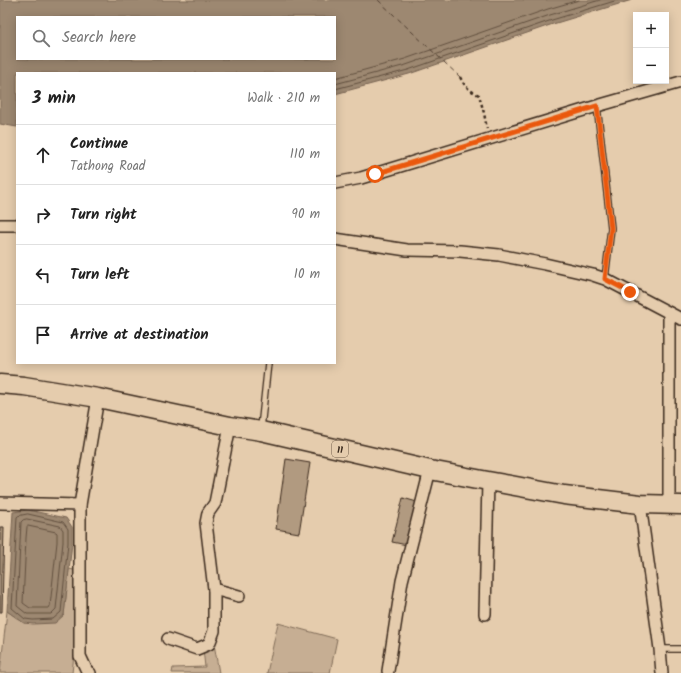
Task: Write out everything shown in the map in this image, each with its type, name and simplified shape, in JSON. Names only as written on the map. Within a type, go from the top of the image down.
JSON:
[{"type":"highway","name":"11","points":[[0,384],[24,386],[98,398],[230,426],[261,431],[430,470],[564,495],[640,504],[675,505]]},
{"type":"street","points":[[336,183],[361,178],[681,82]]},
{"type":"street","points":[[0,225],[16,225]]},
{"type":"street","points":[[336,239],[407,250],[460,251],[499,255],[552,265],[605,279],[681,319]]},
{"type":"street","points":[[669,313],[675,505]]},
{"type":"street","points":[[90,673],[87,671],[80,656],[80,505],[98,398]]},
{"type":"street","points":[[168,639],[197,649],[209,644],[214,631],[214,589],[206,523],[208,513],[215,503],[230,426]]},
{"type":"street","points":[[388,671],[402,581],[430,470]]},
{"type":"street","points":[[485,614],[488,481]]},
{"type":"street","points":[[0,503],[80,505]]},
{"type":"street","points":[[640,504],[662,673]]},
{"type":"street","points":[[214,589],[239,596]]},
{"type":"lane","points":[[597,106],[611,228],[605,279]]},
{"type":"lane","points":[[261,431],[268,364]]},
{"type":"lane","points":[[660,649],[681,649]]},
{"type":"path","points":[[460,77],[464,85],[469,90],[479,95],[489,139]]},
{"type":"shaded area","points":[[69,569],[83,572],[72,673],[0,673],[7,611],[24,623],[64,615]]},
{"type":"shaded area","points":[[278,623],[337,639],[330,673],[267,673]]},
{"type":"shaded area","points":[[212,632],[219,673],[172,673],[173,668],[205,667],[202,640]]},
{"type":"water","points":[[0,0],[632,0],[553,24],[409,74],[336,94],[336,72],[16,72],[16,127],[0,124]]},
{"type":"water","points":[[28,510],[66,518],[72,527],[72,543],[64,615],[55,623],[24,623],[7,611],[13,512]]},
{"type":"building","points":[[286,459],[310,463],[299,533],[276,529]]},
{"type":"building","points":[[403,498],[417,502],[407,545],[392,542]]},
{"type":"building","points":[[0,527],[4,527],[2,612],[0,612]]},
{"type":"ferry route","points":[[378,0],[460,77]]},
{"type":"route","points":[[375,174],[597,106],[611,228],[605,279],[630,292]]}]
